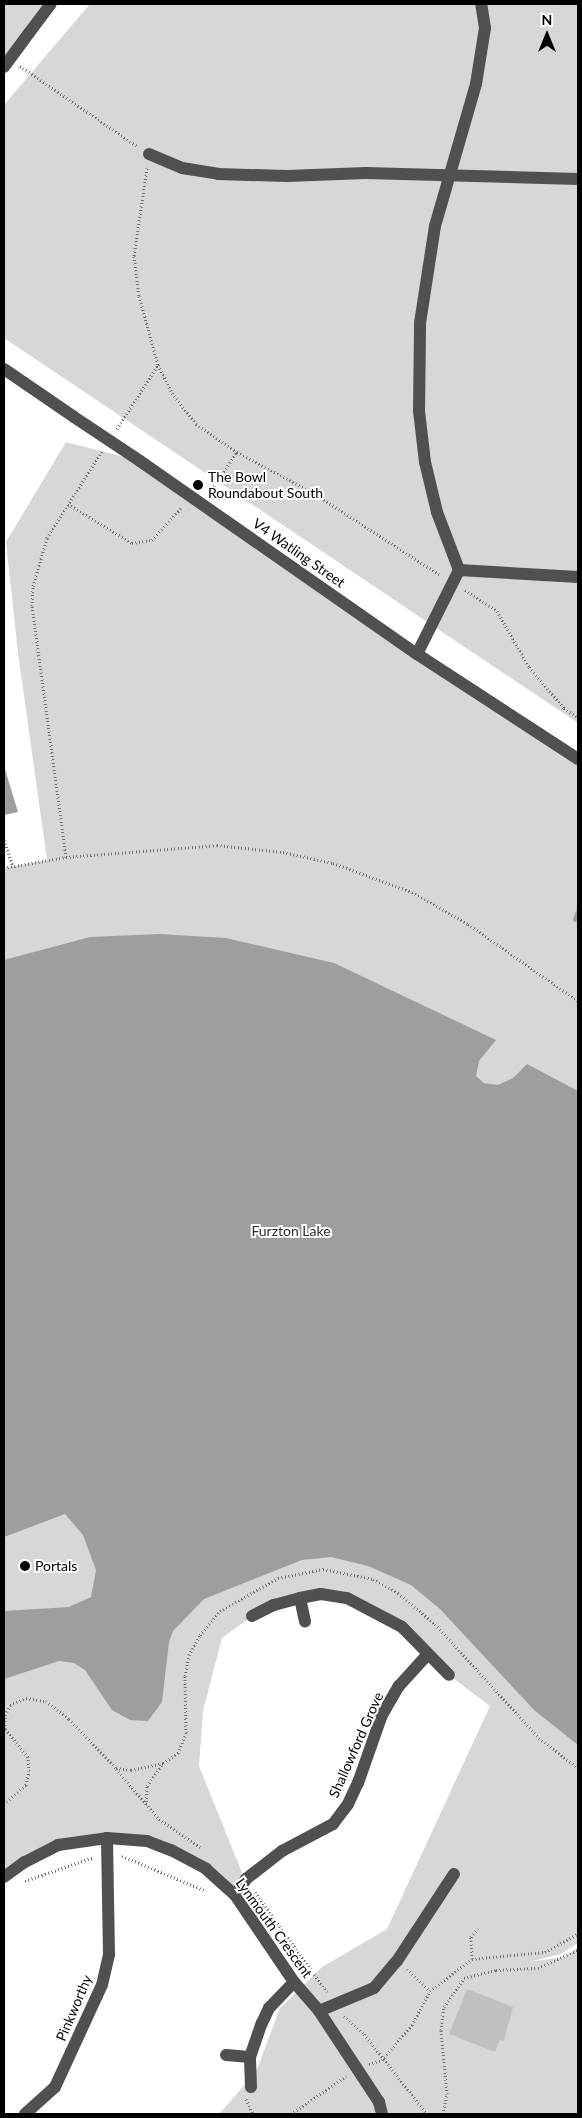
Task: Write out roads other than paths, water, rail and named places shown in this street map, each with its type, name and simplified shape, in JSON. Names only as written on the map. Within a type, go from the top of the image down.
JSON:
[{"type":"street","points":[[8,64],[51,4]]},
{"type":"street","points":[[417,654],[456,576],[437,512],[425,462],[419,411],[420,323],[434,226],[476,84],[485,28],[481,4]]},
{"type":"street","points":[[149,154],[182,168],[218,174],[449,175],[578,179]]},
{"type":"street","name":"V4 Watling Street","points":[[4,368],[417,654],[578,758]]},
{"type":"street","points":[[456,576],[578,577]]},
{"type":"street","points":[[252,1616],[274,1605],[321,1594],[355,1601],[402,1627],[449,1675]]},
{"type":"street","points":[[300,1598],[305,1621]]},
{"type":"street","name":"Shallowford Grove","points":[[235,1895],[246,1879],[282,1851],[333,1824],[348,1804],[358,1783],[382,1716],[400,1686],[428,1654]]},
{"type":"street","name":"Lynmouth Crescent","points":[[4,1877],[25,1862],[58,1845],[107,1838],[147,1841],[170,1850],[206,1869],[235,1895],[294,1982],[318,2010],[379,2102],[382,2114]]},
{"type":"street","name":"Pinkworthy","points":[[25,2114],[55,2087],[102,1985],[109,1954],[107,1838]]},
{"type":"street","points":[[318,2010],[374,1988],[397,1961],[454,1874]]},
{"type":"street","points":[[251,2087],[250,2057],[269,2008],[294,1982]]},
{"type":"street","points":[[226,2055],[250,2057]]},
{"type":"waterway","points":[[575,919],[578,911]]},
{"type":"place","name":"The Bowl Roundabout South","points":[[198,485]]},
{"type":"place","name":"Portals","points":[[25,1566]]},
{"type":"park label","name":"Furzton Lake","points":[[291,1231]]}]
